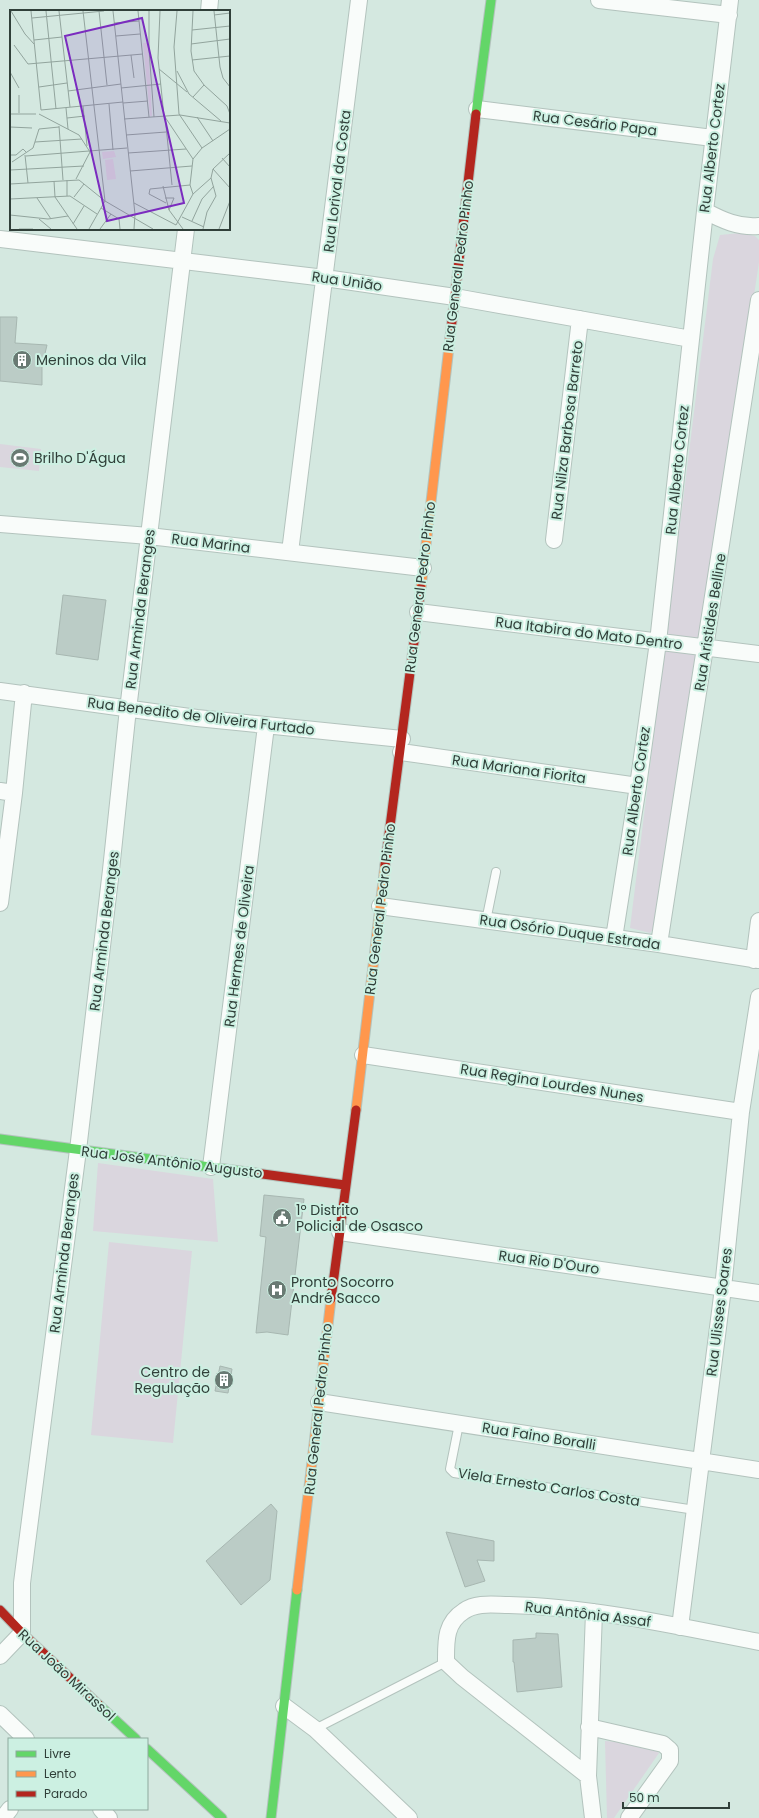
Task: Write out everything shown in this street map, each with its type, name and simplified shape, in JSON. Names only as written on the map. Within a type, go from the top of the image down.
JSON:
[{"type":"street","points":[[209,10],[210,0]]},
{"type":"street","name":"Rua Lorival da Costa","points":[[290,552],[359,0]]},
{"type":"street","name":"Rua General Pedro Pinho","points":[[271,1818],[345,1185],[363,1055],[380,906],[418,612],[422,568],[491,0]]},
{"type":"street","points":[[599,0],[730,8]]},
{"type":"street","name":"Rua Alberto Cortez","points":[[614,938],[638,786],[658,642],[713,138],[730,8]]},
{"type":"street","name":"Rua Cesário Papa","points":[[477,109],[713,138]]},
{"type":"street","points":[[705,211],[739,226],[759,226]]},
{"type":"street","name":"Rua Arminda Beranges","points":[[22,1634],[24,1565],[78,1150],[111,870],[128,709],[186,230]]},
{"type":"street","name":"Rua União","points":[[0,239],[325,278],[455,297],[692,339]]},
{"type":"street","name":"Rua Aristides Belline","points":[[659,944],[759,300]]},
{"type":"street","name":"Rua Nilza Barbosa Barreto","points":[[554,540],[580,319]]},
{"type":"street","name":"Rua Marina","points":[[0,524],[149,536],[422,568]]},
{"type":"street","name":"Rua Itabira do Mato Dentro","points":[[418,612],[759,654]]},
{"type":"street","name":"Rua Benedito de Oliveira Furtado","points":[[0,691],[24,693],[128,709],[401,745]]},
{"type":"street","points":[[0,903],[7,792],[24,693]]},
{"type":"street","name":"Rua Hermes de Oliveira","points":[[211,1167],[266,726]]},
{"type":"street","name":"Rua Mariana Fiorita","points":[[401,745],[638,786]]},
{"type":"street","name":"Rua Osório Duque Estrada","points":[[380,906],[659,944],[756,960]]},
{"type":"street","points":[[756,960],[759,921]]},
{"type":"street","name":"Rua Ulisses Soares","points":[[680,1627],[723,1288],[741,1112],[759,998]]},
{"type":"street","name":"Rua Regina Lourdes Nunes","points":[[363,1055],[741,1112]]},
{"type":"street","name":"Rua José Antônio Augusto","points":[[0,1139],[345,1185]]},
{"type":"street","name":"Rua Rio D'Ouro","points":[[340,1232],[759,1293]]},
{"type":"street","name":"Rua Faino Boralli","points":[[319,1402],[759,1470]]},
{"type":"street","name":"Rua Antônia Assaf","points":[[446,1662],[447,1631],[454,1619],[465,1610],[476,1606],[518,1606],[594,1612],[759,1642]]},
{"type":"street","name":"Rua João Mirassol","points":[[0,1610],[22,1634],[135,1738]]},
{"type":"street","points":[[593,1818],[588,1776],[594,1612]]},
{"type":"street","points":[[0,1656],[22,1634]]},
{"type":"street","points":[[446,1662],[466,1681],[588,1776]]},
{"type":"street","points":[[284,1706],[315,1729],[409,1818]]},
{"type":"street","points":[[0,1714],[25,1738]]},
{"type":"street","points":[[589,1727],[663,1744],[670,1750],[670,1761],[629,1818]]},
{"type":"street","points":[[148,1750],[222,1818]]},
{"type":"street","points":[[3,1818],[9,1810]]},
{"type":"street","points":[[102,1810],[109,1818]]},
{"type":"lane","points":[[486,921],[496,872]]},
{"type":"lane","name":"Viela Ernesto Carlos Costa","points":[[459,1424],[450,1469],[454,1473],[695,1510]]},
{"type":"lane","points":[[315,1729],[446,1662]]},
{"type":"shaded area","points":[[740,233],[755,236],[759,240],[759,262],[661,921],[650,933],[630,928],[713,259],[720,235]]},
{"type":"shaded area","name":"Brilho D'Água","points":[[0,444],[41,449],[39,471],[0,467]]},
{"type":"shaded area","points":[[98,1163],[213,1179],[218,1242],[93,1231]]},
{"type":"shaded area","points":[[109,1242],[192,1251],[173,1443],[91,1435]]},
{"type":"shaded area","points":[[605,1741],[653,1745],[659,1753],[614,1818],[607,1818]]},
{"type":"building","name":"Meninos da Vila","points":[[0,317],[17,317],[15,343],[47,345],[42,366],[42,385],[0,381]]},
{"type":"building","points":[[63,595],[106,600],[98,660],[56,654]]},
{"type":"building","name":"Pronto Socorro André Sacco","points":[[264,1195],[304,1199],[288,1335],[267,1332],[256,1333],[266,1237],[260,1236]]},
{"type":"building","name":"Centro de Regulação","points":[[220,1366],[232,1369],[228,1393],[215,1391]]},
{"type":"building","points":[[271,1504],[277,1511],[270,1580],[241,1605],[206,1561]]},
{"type":"building","points":[[446,1532],[494,1541],[494,1561],[477,1560],[485,1581],[465,1587]]},
{"type":"building","points":[[536,1633],[558,1634],[562,1687],[517,1692],[513,1662],[513,1640],[536,1638]]},
{"type":"traffic: fast","points":[[476,114],[491,0]]},
{"type":"traffic: fast","points":[[0,1139],[255,1173]]},
{"type":"traffic: fast","points":[[271,1818],[297,1590]]},
{"type":"traffic: fast","points":[[99,1705],[135,1738]]},
{"type":"traffic: fast","points":[[148,1750],[222,1818]]},
{"type":"traffic: slow","points":[[421,588],[450,338]]},
{"type":"traffic: slow","points":[[356,1110],[385,865]]},
{"type":"traffic: slow","points":[[297,1590],[331,1299]]},
{"type":"traffic: jam","points":[[450,338],[476,114]]},
{"type":"traffic: jam","points":[[385,865],[421,588]]},
{"type":"traffic: jam","points":[[331,1299],[356,1110]]},
{"type":"traffic: jam","points":[[255,1173],[345,1185]]},
{"type":"traffic: jam","points":[[0,1610],[22,1633],[99,1705]]},
{"type":"place","name":"Meninos da Vila","points":[[22,360]]},
{"type":"place","name":"Brilho D'Água","points":[[20,458]]},
{"type":"place","name":"1º Distrito Policial de Osasco","points":[[282,1218]]},
{"type":"place","name":"Pronto Socorro André Sacco","points":[[277,1290]]},
{"type":"place","name":"Centro de Regulação","points":[[224,1380]]}]
